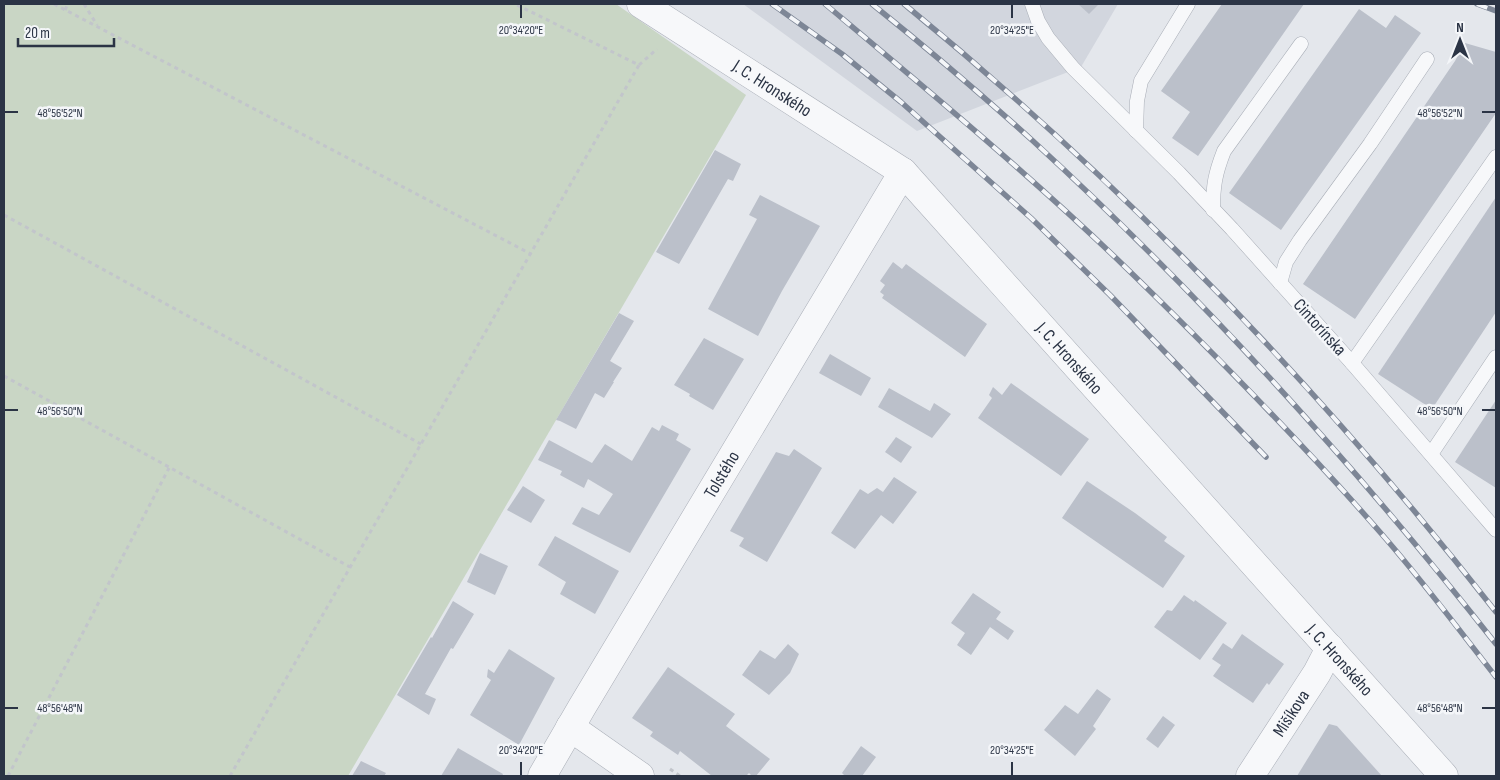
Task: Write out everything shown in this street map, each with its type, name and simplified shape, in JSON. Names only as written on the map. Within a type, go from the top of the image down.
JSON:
[{"type":"street","name":"J. C. Hronského","points":[[641,4],[903,172],[1444,776]]},
{"type":"street","name":"Tolstého","points":[[542,776],[903,172]]},
{"type":"street","name":"Mišíkova","points":[[1250,776],[1317,673],[1330,648]]},
{"type":"street","points":[[570,727],[640,776]]},
{"type":"lane","name":"Cintorínska","points":[[1032,4],[1038,21],[1048,38],[1073,68],[1214,210],[1352,362],[1496,530]]},
{"type":"lane","points":[[1136,131],[1137,101],[1141,81],[1188,4]]},
{"type":"lane","points":[[1214,210],[1214,187],[1217,170],[1224,151],[1302,44]]},
{"type":"lane","points":[[1280,283],[1286,262],[1300,240],[1370,144],[1426,59]]},
{"type":"lane","points":[[1352,362],[1496,157]]},
{"type":"lane","points":[[1432,454],[1496,357]]},
{"type":"path","points":[[54,4],[531,254]]},
{"type":"path","points":[[65,10],[68,4]]},
{"type":"path","points":[[84,4],[98,26]]},
{"type":"path","points":[[230,776],[639,65],[515,4]]},
{"type":"path","points":[[4,214],[421,444]]},
{"type":"path","points":[[4,376],[350,567]]},
{"type":"path","points":[[8,776],[169,468]]},
{"type":"shaded area","points":[[743,4],[1118,4],[1081,67],[917,131]]},
{"type":"green space","points":[[4,4],[616,4],[746,95],[348,776],[4,776]]},
{"type":"building","points":[[1078,4],[1099,4],[1089,14]]},
{"type":"building","points":[[1222,4],[1304,4],[1198,156],[1172,138],[1190,112],[1161,91]]},
{"type":"building","points":[[1359,9],[1386,28],[1395,15],[1421,33],[1281,230],[1229,193]]},
{"type":"building","points":[[1465,43],[1496,52],[1496,113],[1355,319],[1303,284],[1455,61]]},
{"type":"building","points":[[715,150],[741,164],[733,181],[728,179],[679,264],[656,252]]},
{"type":"building","points":[[760,195],[820,226],[758,336],[708,309],[757,219],[749,215]]},
{"type":"building","points":[[1496,197],[1496,312],[1432,409],[1378,374]]},
{"type":"building","points":[[893,262],[902,269],[906,264],[987,324],[965,357],[882,298],[884,295],[880,292],[885,285],[880,281]]},
{"type":"building","points":[[619,313],[634,321],[610,361],[622,368],[614,382],[604,398],[595,393],[576,429],[556,420]]},
{"type":"building","points":[[704,338],[744,359],[713,410],[674,385]]},
{"type":"building","points":[[830,354],[871,378],[861,396],[819,373]]},
{"type":"building","points":[[1011,383],[1089,439],[1061,476],[978,418],[992,398],[989,395],[993,387],[1002,395]]},
{"type":"building","points":[[889,388],[930,411],[934,403],[951,414],[932,438],[878,407]]},
{"type":"building","points":[[1496,400],[1496,488],[1455,462]]},
{"type":"building","points":[[662,425],[679,434],[676,440],[691,449],[630,553],[572,524],[582,507],[599,515],[613,494],[588,479],[584,488],[560,475],[562,471],[538,460],[549,440],[592,463],[605,444],[632,461],[652,427],[659,431]]},
{"type":"building","points":[[896,437],[912,447],[901,463],[885,452]]},
{"type":"building","points":[[794,449],[822,468],[767,562],[739,546],[744,538],[730,531],[776,452],[789,456]]},
{"type":"building","points":[[894,477],[917,492],[893,524],[881,515],[855,549],[831,533],[860,489],[868,494],[877,488],[883,492]]},
{"type":"building","points":[[1087,481],[1167,537],[1164,541],[1185,556],[1163,588],[1062,518]]},
{"type":"building","points":[[523,486],[545,500],[531,523],[507,510]]},
{"type":"building","points":[[555,536],[619,571],[595,614],[560,594],[566,582],[538,565]]},
{"type":"building","points":[[480,553],[508,566],[495,595],[467,582]]},
{"type":"building","points":[[973,593],[1001,612],[996,619],[1014,631],[1008,640],[990,627],[971,655],[957,645],[965,633],[951,623]]},
{"type":"building","points":[[1184,595],[1194,602],[1195,600],[1227,623],[1200,660],[1154,627],[1167,610],[1172,611]]},
{"type":"building","points":[[453,601],[474,614],[453,649],[451,648],[425,694],[436,699],[429,715],[397,695]]},
{"type":"building","points":[[1242,634],[1284,664],[1253,703],[1213,676],[1221,665],[1212,659],[1223,643],[1232,649]]},
{"type":"building","points":[[788,644],[799,654],[790,673],[769,695],[742,675],[760,650],[775,659]]},
{"type":"building","points":[[509,649],[555,678],[519,745],[470,715],[491,680],[487,677],[488,669],[494,673]]},
{"type":"building","points":[[668,667],[735,714],[726,726],[770,759],[756,776],[752,776],[749,773],[746,776],[712,776],[680,751],[678,755],[650,736],[653,732],[632,718]]},
{"type":"building","points":[[1097,689],[1111,699],[1093,726],[1096,729],[1075,756],[1044,730],[1065,705],[1078,714]]},
{"type":"building","points":[[1163,716],[1175,725],[1158,748],[1146,739]]},
{"type":"building","points":[[1329,724],[1337,726],[1382,776],[1297,776]]},
{"type":"building","points":[[861,746],[876,757],[862,776],[845,776],[842,773]]},
{"type":"building","points":[[458,748],[503,774],[502,776],[441,776]]},
{"type":"building","points":[[361,761],[386,773],[384,776],[352,776]]},
{"type":"railway","points":[[772,4],[842,54],[901,102],[1031,218],[1110,295],[1266,457]]},
{"type":"railway","points":[[825,4],[1046,193],[1186,327],[1288,431],[1386,539],[1496,677]]},
{"type":"railway","points":[[872,4],[954,71],[1033,141],[1096,200],[1217,321],[1332,447],[1443,577],[1496,644]]},
{"type":"railway","points":[[904,4],[985,72],[1064,143],[1141,216],[1216,292],[1290,369],[1361,448],[1430,529],[1496,612]]},
{"type":"railway","points":[[1477,4],[1496,11]]}]
